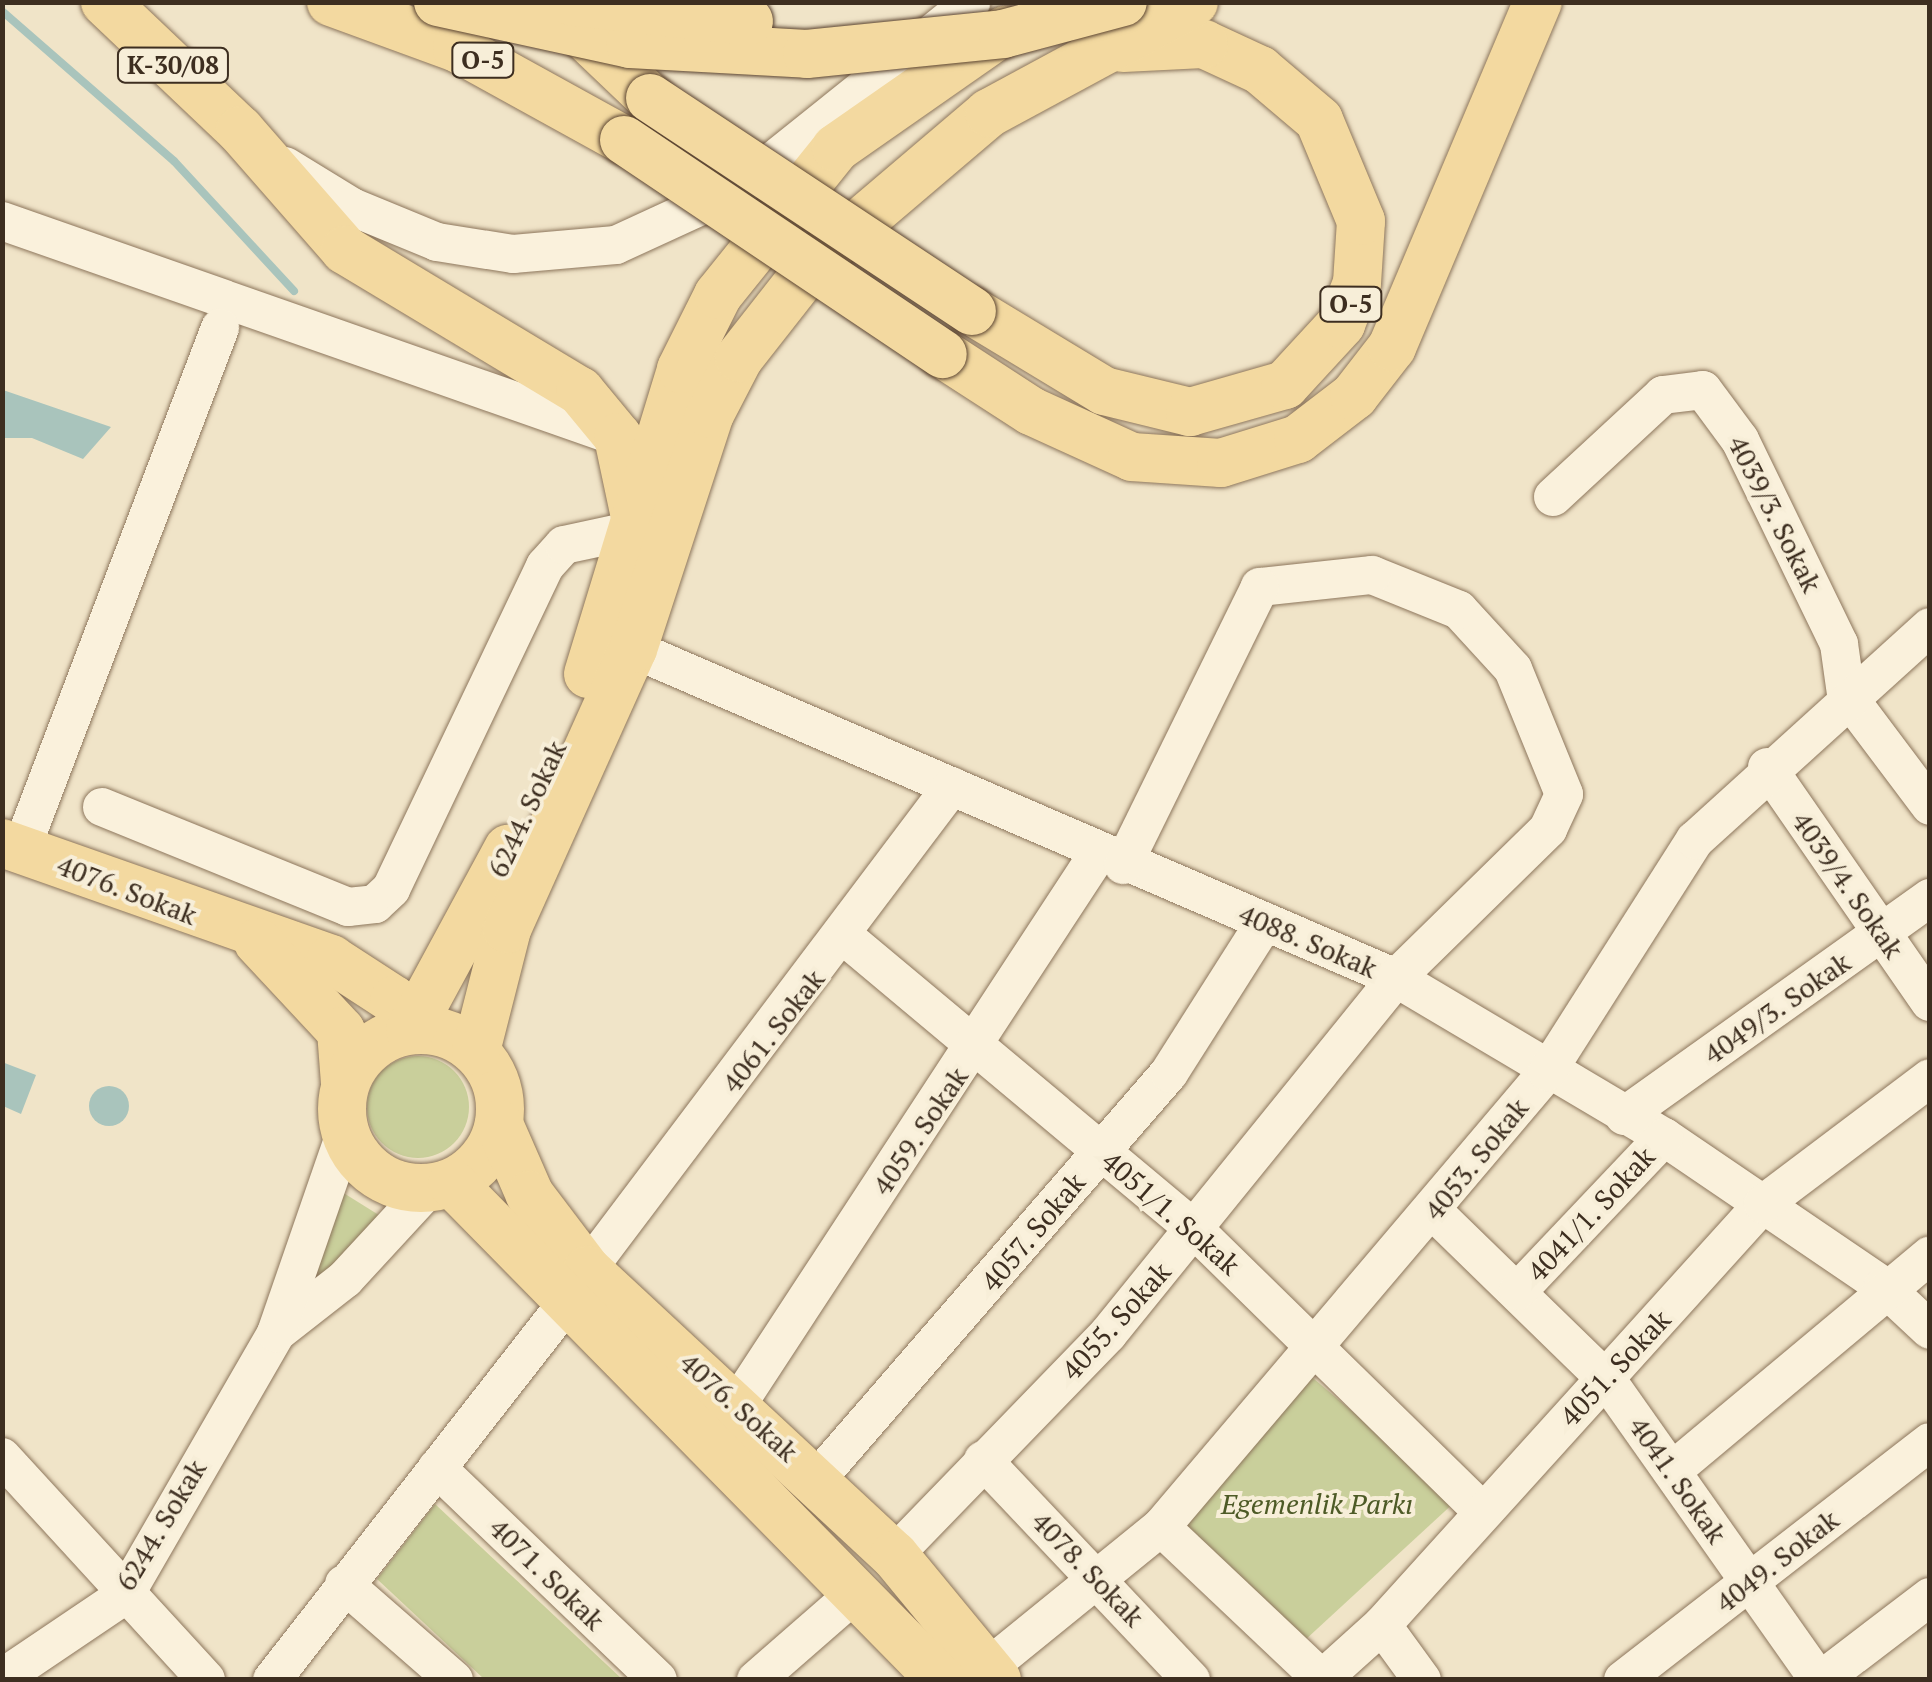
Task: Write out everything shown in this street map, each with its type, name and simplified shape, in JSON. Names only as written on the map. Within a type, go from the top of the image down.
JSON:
[{"type":"main road","name":"K-30/08","points":[[104,2],[240,130]]},
{"type":"main road","name":"O-5","points":[[331,2],[457,48],[624,140],[1031,411],[1132,457],[1221,463],[1306,434],[1354,396],[1392,346],[1538,2]]},
{"type":"main road","points":[[438,2],[630,44],[780,54],[930,45],[1123,2]]},
{"type":"main road","name":"O-5","points":[[553,2],[650,98],[972,311],[1104,392],[1190,412],[1285,385],[1318,358],[1352,303],[1358,204],[1328,134],[1302,101],[1204,44],[1089,53]]},
{"type":"main road","points":[[572,2],[794,22],[991,2]]},
{"type":"main road","points":[[618,642],[634,530],[690,346],[778,209],[870,120],[1047,2]]},
{"type":"main road","points":[[618,642],[710,414],[760,327],[878,202],[989,113],[1089,53],[1194,2]]},
{"type":"main road","points":[[240,130],[345,250],[562,376],[618,437],[634,530]]},
{"type":"main road","name":"6244. Sokak","points":[[410,1030],[460,946],[618,642]]},
{"type":"main road","name":"6244. Sokak","points":[[476,1052],[508,929],[618,642]]},
{"type":"main road","name":"4076. Sokak","points":[[12,846],[252,936],[331,959],[394,1000],[410,1030]]},
{"type":"main road","name":"4076. Sokak","points":[[252,936],[341,1030],[345,1082]]},
{"type":"main road","points":[[331,959],[410,970],[460,946]]},
{"type":"main road","points":[[410,1030],[476,1052],[492,1072],[499,1124],[474,1170],[439,1186],[376,1176],[345,1134],[345,1082],[370,1047],[410,1030]]},
{"type":"main road","name":"4076. Sokak","points":[[499,1124],[577,1287],[941,1680]]},
{"type":"main road","name":"4076. Sokak","points":[[439,1186],[737,1404],[894,1554],[994,1672]]},
{"type":"street","name":"K-30/08","points":[[240,130],[324,192],[437,242],[513,254],[616,245],[738,189],[971,2]]},
{"type":"street","points":[[2,221],[618,437]]},
{"type":"street","points":[[12,846],[220,328]]},
{"type":"street","name":"4039/3. Sokak","points":[[1553,497],[1663,395],[1703,390],[1740,440],[1839,644],[1846,694],[1930,806]]},
{"type":"street","points":[[102,807],[348,907],[375,904],[392,890],[545,566],[564,545],[634,530]]},
{"type":"street","name":"4059. Sokak","points":[[737,1404],[978,1045],[1110,860],[1260,586],[1372,575],[1417,587],[1460,610],[1513,669],[1564,794],[1548,828],[1396,978]]},
{"type":"street","name":"4053. Sokak","points":[[994,1672],[1096,1576],[1161,1527],[1311,1341],[1434,1212],[1547,1072],[1695,840],[1846,694],[1930,627]]},
{"type":"street","name":"4088. Sokak","points":[[618,642],[952,786],[1110,860],[1396,978],[1547,1072],[1664,1138],[1883,1286],[1930,1330]]},
{"type":"street","name":"4039/4. Sokak","points":[[1767,768],[1930,1002]]},
{"type":"street","name":"4061. Sokak","points":[[272,1680],[845,937],[952,786]]},
{"type":"street","points":[[191,914],[212,852]]},
{"type":"street","name":"4049/3. Sokak","points":[[1624,1116],[1930,898]]},
{"type":"street","name":"4057. Sokak","points":[[817,1479],[1169,1073],[1266,922]]},
{"type":"street","name":"4051/1. Sokak","points":[[845,937],[1196,1231],[1479,1508]]},
{"type":"street","name":"4055. Sokak","points":[[894,1554],[1196,1231],[1396,978]]},
{"type":"street","name":"4051. Sokak","points":[[1321,1679],[1382,1624],[1479,1508],[1607,1380],[1762,1204],[1930,1078]]},
{"type":"street","name":"6244. Sokak","points":[[2,1678],[124,1595],[276,1332],[345,1134]]},
{"type":"street","name":"4041/1. Sokak","points":[[1518,1291],[1664,1138]]},
{"type":"street","name":"6244. Sokak","points":[[276,1332],[345,1279],[439,1186]]},
{"type":"street","name":"4041. Sokak","points":[[1434,1212],[1607,1380],[1820,1680]]},
{"type":"street","points":[[1672,1471],[1883,1286],[1930,1255]]},
{"type":"street","name":"4049. Sokak","points":[[1623,1680],[1930,1442]]},
{"type":"street","points":[[2,1457],[124,1595],[206,1680]]},
{"type":"street","name":"4078. Sokak","points":[[984,1460],[1191,1680]]},
{"type":"street","name":"4071. Sokak","points":[[437,1468],[658,1680]]},
{"type":"street","points":[[1161,1527],[1321,1679]]},
{"type":"street","points":[[344,1584],[454,1680]]},
{"type":"street","points":[[756,1680],[858,1591]]},
{"type":"street","points":[[1820,1680],[1930,1597]]},
{"type":"street","points":[[1382,1624],[1422,1680]]},
{"type":"green space","points":[[418,1056],[437,1060],[454,1071],[465,1088],[469,1107],[465,1126],[454,1143],[437,1154],[418,1158],[399,1154],[382,1143],[371,1126],[367,1107],[371,1088],[382,1071],[399,1060]]},
{"type":"green space","points":[[342,1192],[382,1217],[298,1298]]},
{"type":"green space","name":"Egemenlik Parkı","points":[[1307,1373],[1457,1500],[1304,1641],[1175,1532]]},
{"type":"green space","points":[[435,1504],[622,1679],[484,1679],[377,1579]]},
{"type":"water","points":[[3,390],[111,427],[83,459],[32,438],[3,438]]},
{"type":"water","points":[[2,1062],[36,1075],[21,1114],[3,1106]]},
{"type":"water","points":[[109,1086],[123,1092],[129,1106],[123,1120],[109,1126],[95,1120],[89,1106],[95,1092]]},
{"type":"waterway","points":[[2,11],[174,161],[294,291]]}]
